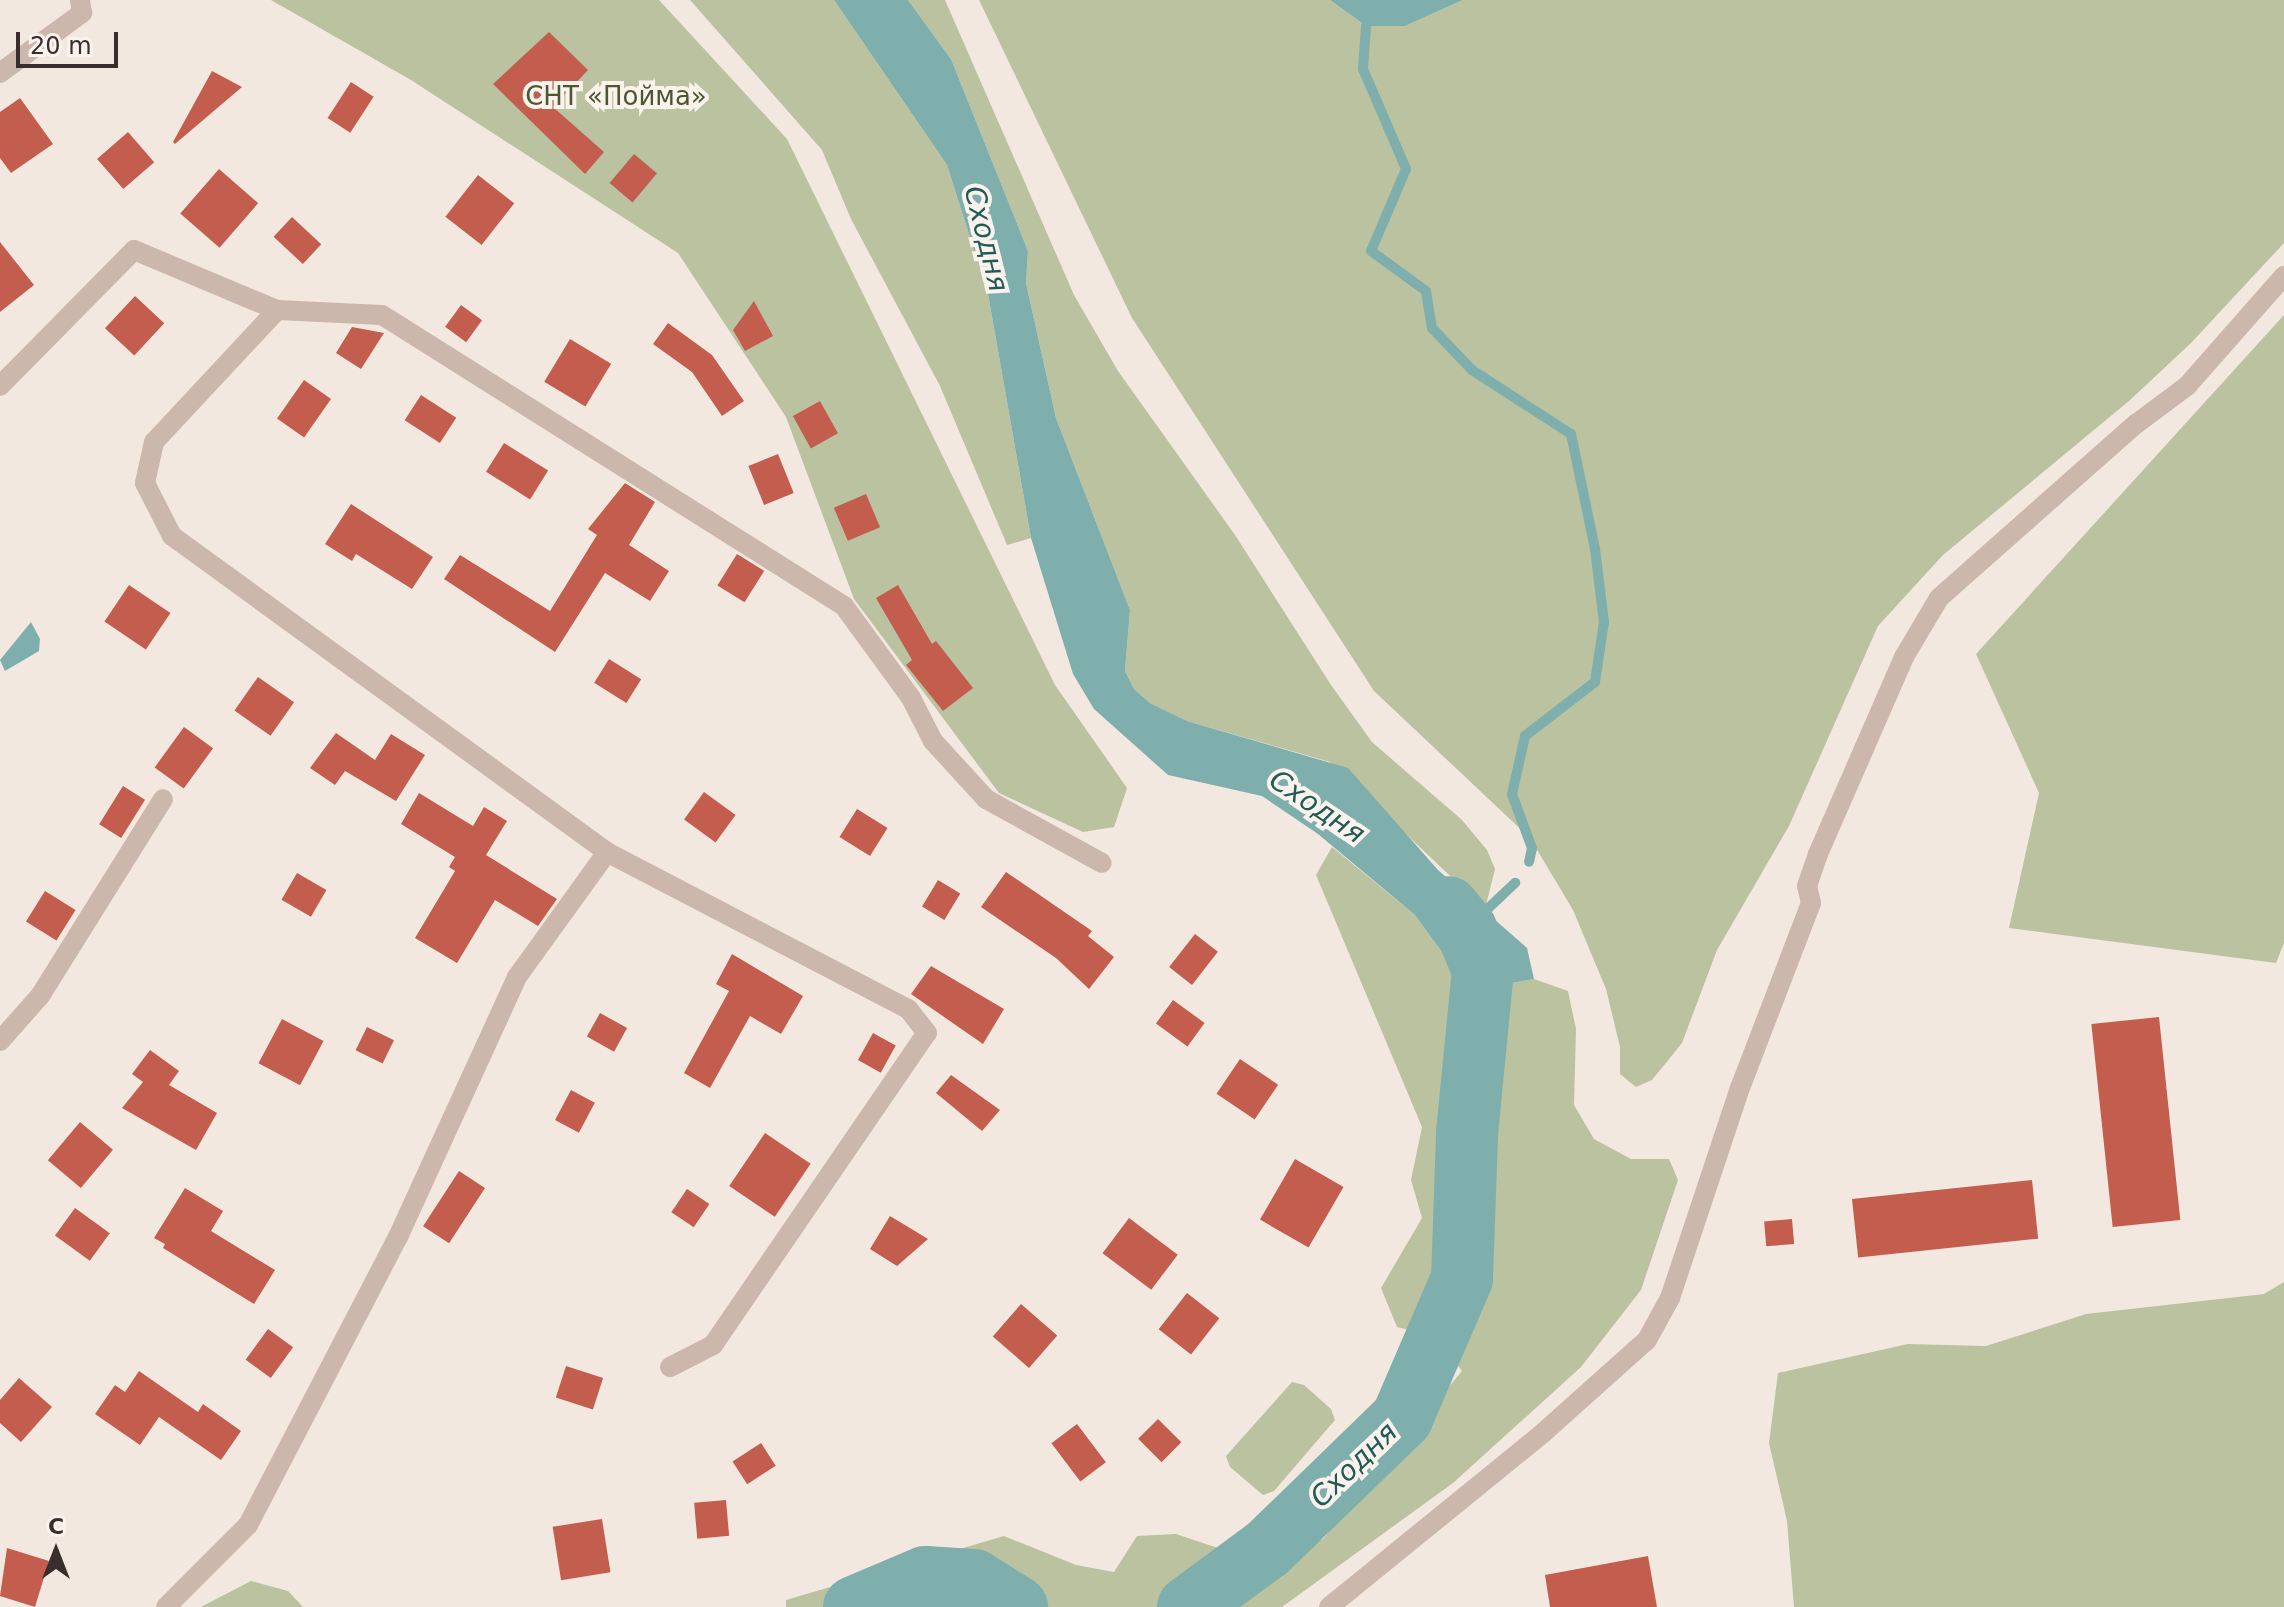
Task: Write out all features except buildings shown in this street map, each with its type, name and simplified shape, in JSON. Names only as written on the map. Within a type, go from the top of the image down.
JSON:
[{"type":"street","points":[[0,73],[82,13],[80,0]]},
{"type":"street","points":[[0,386],[134,250],[277,310],[382,315],[844,606],[911,698],[933,741],[986,799],[1102,863]]},
{"type":"street","points":[[1329,1607],[1544,1432],[1647,1340],[1670,1298],[1740,1088],[1811,903],[1807,886],[1818,854],[1904,657],[1939,598],[2136,424],[2187,386],[2284,276]]},
{"type":"street","points":[[277,310],[154,442],[145,483],[172,536],[607,852],[908,1009],[927,1033],[713,1345],[670,1367]]},
{"type":"street","points":[[0,1041],[40,996],[163,799]]},
{"type":"street","points":[[166,1607],[248,1525],[398,1237],[517,977],[607,852]]},
{"type":"green space","name":"СНТ «Пойма»","points":[[271,0],[659,0],[787,139],[1055,685],[1127,788],[1114,827],[1083,832],[999,793],[854,599],[786,417],[678,253],[411,80]]},
{"type":"green space","points":[[690,0],[834,0],[947,165],[988,294],[1031,538],[1007,545],[940,386],[851,219],[822,150]]},
{"type":"green space","points":[[908,0],[945,0],[1074,295],[1118,371],[1235,535],[1331,685],[1372,742],[1462,820],[1487,850],[1495,869],[1485,909],[1330,762],[1187,721],[1150,703],[1134,689],[1125,671],[1130,610],[1056,418],[1026,283],[1028,251],[951,59]]},
{"type":"green space","points":[[979,0],[1330,0],[1366,26],[1405,26],[1463,0],[2284,0],[2284,243],[2191,343],[2129,401],[1943,555],[1878,626],[1789,826],[1717,950],[1682,1043],[1652,1080],[1636,1087],[1620,1074],[1620,1047],[1606,989],[1573,910],[1530,838],[1374,691],[1132,318]]},
{"type":"green space","points":[[2284,315],[2284,943],[2276,963],[2009,928],[2039,793],[1976,654]]},
{"type":"green space","points":[[1332,847],[1415,915],[1455,970],[1490,987],[1534,979],[1568,991],[1576,1029],[1574,1105],[1594,1139],[1631,1159],[1669,1159],[1678,1180],[1641,1290],[1581,1367],[1453,1483],[1282,1607],[786,1607],[786,1600],[1004,1536],[1076,1565],[1114,1572],[1137,1536],[1176,1534],[1248,1558],[1287,1557],[1323,1539],[1462,1371],[1438,1337],[1397,1327],[1381,1288],[1422,1218],[1411,1180],[1422,1127],[1316,875]]},
{"type":"green space","points":[[2284,1282],[2284,1607],[1794,1607],[1787,1521],[1769,1443],[1778,1373],[1908,1344],[1986,1346],[2086,1314],[2264,1294]]},
{"type":"green space","points":[[1292,1382],[1304,1385],[1331,1409],[1335,1420],[1274,1491],[1263,1495],[1230,1467],[1226,1456]]},
{"type":"green space","points":[[251,1581],[288,1591],[303,1607],[201,1607]]},
{"type":"water","points":[[834,0],[908,0],[951,59],[1028,251],[1026,283],[1056,418],[1130,610],[1125,671],[1134,689],[1150,703],[1187,721],[1348,768],[1438,870],[1527,948],[1534,979],[1490,987],[1455,970],[1415,915],[1318,834],[1262,796],[1168,775],[1094,709],[1073,674],[1031,538],[988,294],[947,165]]},
{"type":"water","points":[[1330,0],[1463,0],[1405,26],[1366,26]]},
{"type":"water","points":[[31,622],[40,639],[39,651],[5,671],[0,660]]},
{"type":"waterway","points":[[1366,26],[1363,69],[1406,169],[1371,251],[1426,291],[1432,328],[1472,370],[1571,434],[1595,549],[1604,622],[1595,682],[1525,736],[1512,794],[1532,848],[1529,862]]},
{"type":"waterway","points":[[1479,917],[1515,883]]},
{"type":"waterway","name":"Сходня","points":[[1188,1607],[1268,1548],[1402,1418],[1462,1279],[1467,1133],[1483,970],[1466,929],[1448,907]]},
{"type":"waterway","name":"Сходня","points":[[854,1607],[925,1577],[974,1580],[1017,1607]]}]
